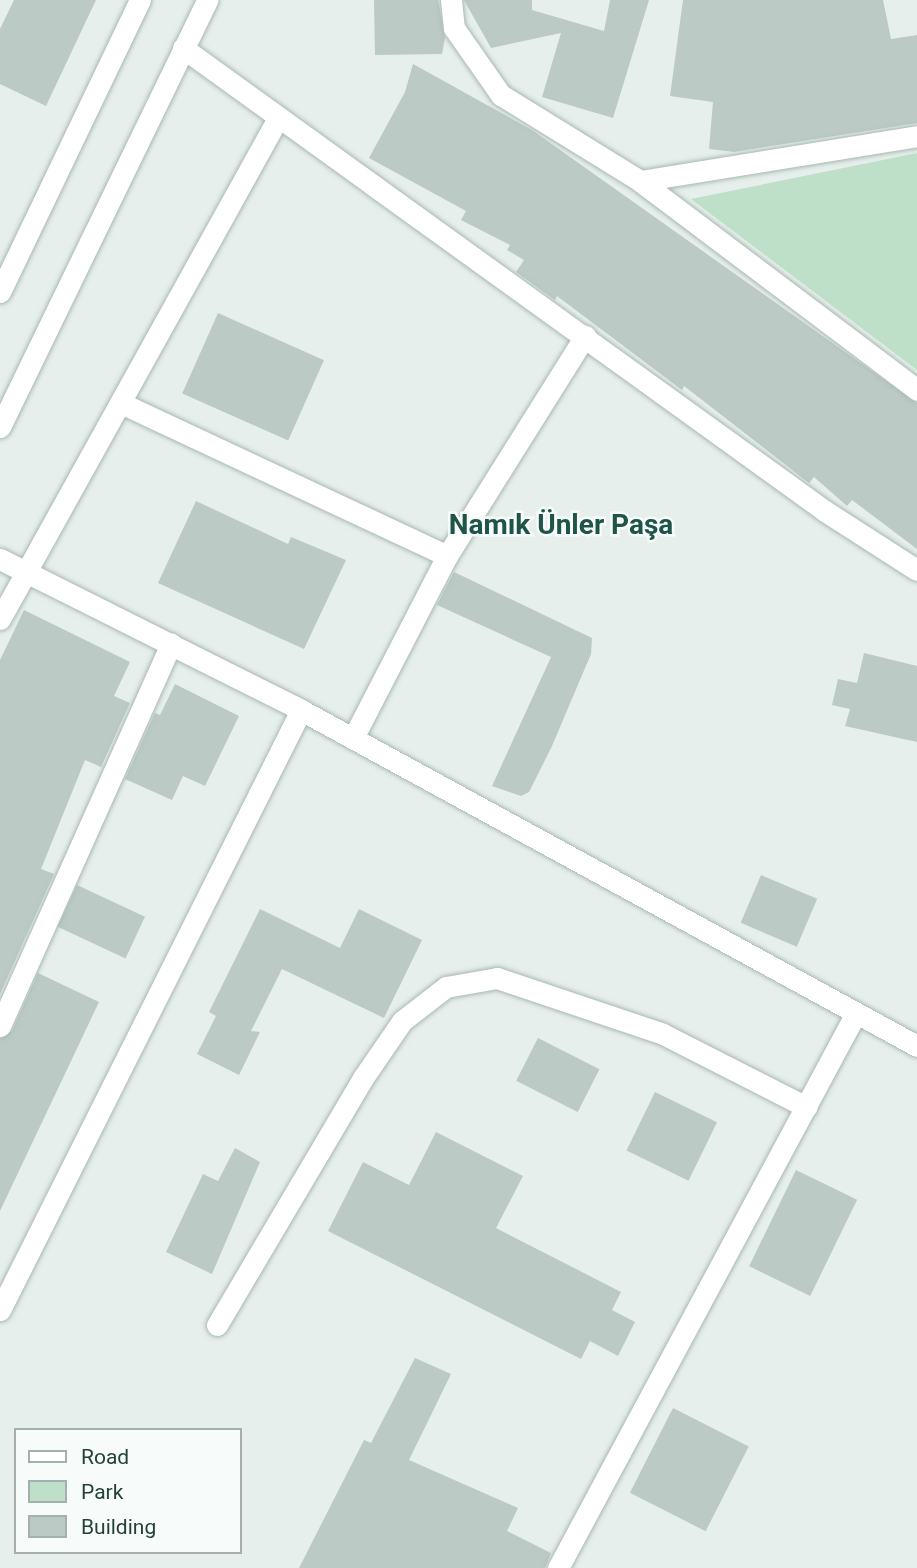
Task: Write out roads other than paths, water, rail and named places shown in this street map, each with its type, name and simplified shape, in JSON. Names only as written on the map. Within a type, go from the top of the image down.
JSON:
[{"type":"street","points":[[0,292],[140,0]]},
{"type":"street","points":[[0,427],[207,0]]},
{"type":"street","points":[[451,0],[454,29],[501,95],[640,181],[917,390]]},
{"type":"street","points":[[183,48],[586,336],[825,511],[917,569]]},
{"type":"street","points":[[0,619],[23,573],[122,404],[278,118]]},
{"type":"street","points":[[640,181],[917,136]]},
{"type":"street","points":[[353,738],[447,556],[586,336]]},
{"type":"street","points":[[122,404],[447,556]]},
{"type":"street","points":[[0,559],[23,573],[301,710],[917,1046]]},
{"type":"street","points":[[0,1026],[171,644]]},
{"type":"street","points":[[0,1310],[301,710]]},
{"type":"street","points":[[217,1325],[363,1078],[402,1021],[446,987],[497,978],[663,1034],[806,1107]]},
{"type":"street","points":[[558,1568],[856,1013]]},
{"type":"district","name":"Namık Ünler Paşa","points":[[561,525]]}]
